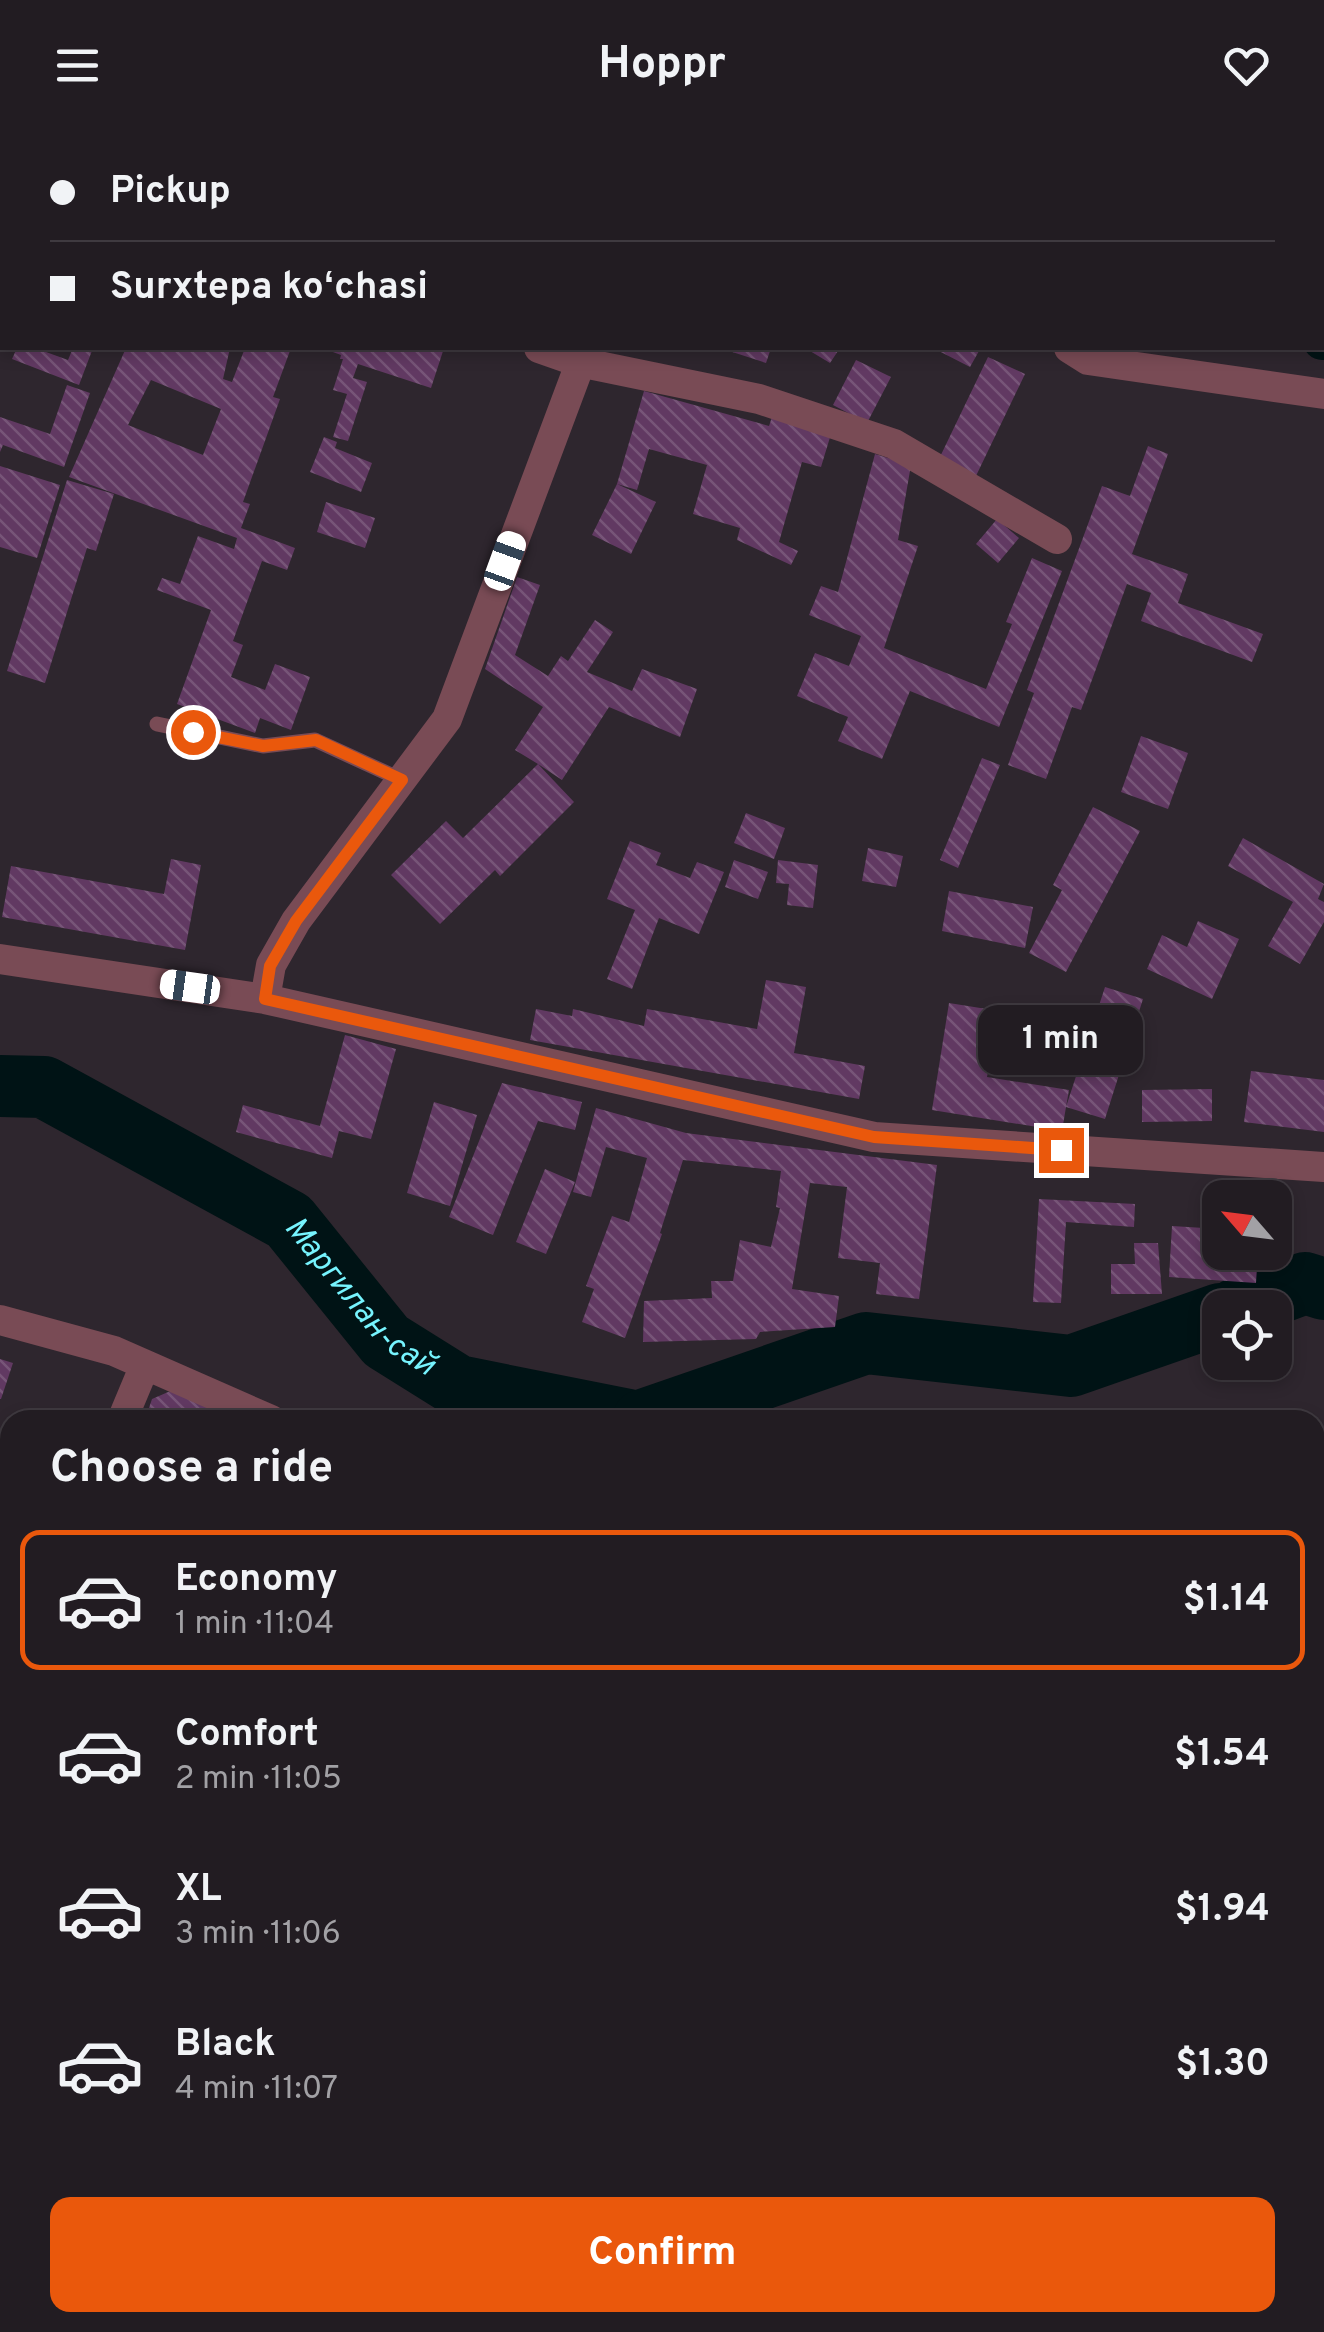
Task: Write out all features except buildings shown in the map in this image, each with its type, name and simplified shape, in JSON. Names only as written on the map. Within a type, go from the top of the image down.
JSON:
[{"type":"street","points":[[551,350],[760,400],[894,444],[1057,539]]},
{"type":"street","points":[[1072,350],[1088,360],[1324,394]]},
{"type":"street","points":[[265,999],[270,966],[296,921],[447,719],[582,355]]},
{"type":"street","points":[[0,959],[265,999],[874,1137],[1324,1168]]},
{"type":"street","points":[[0,1320],[114,1351],[248,1410]]},
{"type":"street","points":[[126,1410],[145,1364]]},
{"type":"lane","points":[[158,724],[263,746],[316,740],[402,780]]},
{"type":"waterway","name":"Маргилан-сай","points":[[0,1086],[44,1087],[289,1221],[386,1341],[458,1386],[578,1410]]},
{"type":"waterway","name":"Маргилан-сай","points":[[1286,1290],[1305,1283],[1324,1289]]},
{"type":"waterway","name":"Маргилан-сай","points":[[672,1410],[866,1343],[1071,1366],[1202,1320]]},
{"type":"route","points":[[193,732],[263,746],[316,740],[402,780],[296,921],[270,966],[265,999],[874,1137],[1061,1150]]}]
